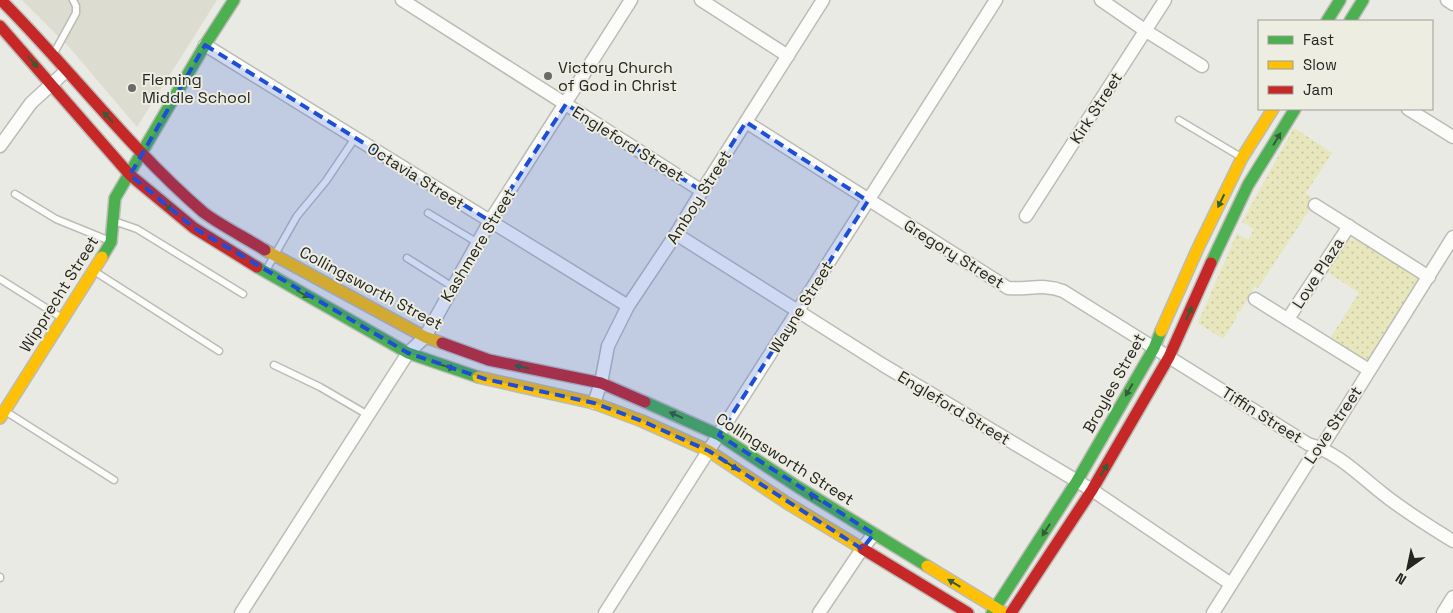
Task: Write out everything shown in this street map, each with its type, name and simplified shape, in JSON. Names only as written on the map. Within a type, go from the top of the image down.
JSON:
[{"type":"main road","name":"Collingsworth Street","points":[[1,0],[141,153],[205,213],[274,255],[424,337],[489,360],[601,383],[720,435],[798,487],[997,611]]},
{"type":"main road","name":"Wipprecht Street","points":[[1,412],[63,319],[111,242],[115,198],[205,45],[234,0]]},
{"type":"main road","points":[[1328,20],[1340,0]]},
{"type":"main road","points":[[1351,20],[1363,0]]},
{"type":"main road","name":"Collingsworth Street","points":[[0,26],[130,175],[194,228],[265,272],[408,353],[484,379],[594,403],[642,421],[709,451],[787,503],[968,613]]},
{"type":"main road","name":"Broyles Street","points":[[997,611],[1077,481],[1154,348],[1198,248],[1242,158],[1272,110]]},
{"type":"main road","name":"Broyles Street","points":[[1011,613],[1092,490],[1169,357],[1214,255],[1248,186],[1294,110]]},
{"type":"street","name":"Engleford Street","points":[[402,0],[702,191]]},
{"type":"street","name":"Kashmere Street","points":[[242,613],[408,353],[424,337],[490,222],[631,0]]},
{"type":"street","points":[[701,0],[788,56]]},
{"type":"street","name":"Amboy Street","points":[[594,403],[601,383],[608,346],[628,306],[676,234],[823,0]]},
{"type":"street","name":"Wayne Street","points":[[605,613],[996,0]]},
{"type":"street","points":[[1101,0],[1202,66]]},
{"type":"street","name":"Kirk Street","points":[[1026,216],[1165,0]]},
{"type":"street","points":[[1447,0],[1453,4]]},
{"type":"street","name":"Octavia Street","points":[[205,45],[628,306]]},
{"type":"street","points":[[0,146],[31,103],[66,71]]},
{"type":"street","points":[[1410,110],[1453,137]]},
{"type":"street","name":"Gregory Street","points":[[746,122],[1008,288],[1046,286],[1063,291],[1169,357]]},
{"type":"street","name":"Love Plaza","points":[[1315,205],[1429,277]]},
{"type":"street","name":"Love Plaza","points":[[1288,319],[1349,226]]},
{"type":"street","name":"Engleford Street","points":[[676,234],[883,366],[1092,490],[1231,584]]},
{"type":"street","name":"Love Street","points":[[1213,613],[1312,456],[1321,448],[1453,238]]},
{"type":"street","name":"Love Plaza","points":[[1255,299],[1369,370]]},
{"type":"street","name":"Tiffin Street","points":[[1169,357],[1308,444],[1321,448],[1348,465],[1383,494],[1453,541]]},
{"type":"street","points":[[819,613],[874,534]]},
{"type":"street","points":[[1443,613],[1453,597]]},
{"type":"lane","points":[[52,56],[76,13],[76,6],[73,0]]},
{"type":"lane","points":[[1179,120],[1242,158]]},
{"type":"lane","points":[[265,272],[297,216],[326,181],[355,138]]},
{"type":"lane","points":[[15,194],[56,219],[111,242]]},
{"type":"lane","points":[[428,213],[478,243]]},
{"type":"lane","points":[[113,220],[137,229],[242,294]]},
{"type":"lane","points":[[407,258],[453,287]]},
{"type":"lane","points":[[93,270],[219,351]]},
{"type":"lane","points":[[0,279],[63,319]]},
{"type":"lane","points":[[274,365],[320,387],[368,415]]},
{"type":"lane","points":[[1,412],[114,480]]},
{"type":"highlighted area","points":[[205,45],[490,221],[566,104],[702,191],[746,122],[868,201],[719,435],[874,534],[862,549],[709,451],[642,421],[594,403],[485,379],[408,353],[194,228],[130,175]]},
{"type":"shaded area","name":"Fleming Middle School","points":[[22,0],[217,0],[137,127],[70,48]]},
{"type":"green space","points":[[1293,129],[1296,129],[1332,153],[1306,193],[1314,199],[1310,209],[1258,288],[1255,286],[1240,312],[1238,311],[1237,317],[1223,339],[1198,323],[1237,233],[1248,240],[1254,229],[1242,222]]},
{"type":"green space","points":[[1358,238],[1419,275],[1421,279],[1369,362],[1363,361],[1329,340],[1359,293],[1326,271],[1345,241]]},
{"type":"traffic: fast","points":[[102,257],[111,242],[115,198],[205,45],[234,0]]},
{"type":"traffic: fast","points":[[1328,20],[1340,0]]},
{"type":"traffic: fast","points":[[1351,20],[1363,0]]},
{"type":"traffic: fast","points":[[1211,263],[1248,185],[1294,110]]},
{"type":"traffic: fast","points":[[257,267],[408,353],[478,377]]},
{"type":"traffic: fast","points":[[992,613],[1077,481],[1154,348],[1161,331]]},
{"type":"traffic: fast","points":[[645,402],[719,435],[798,487],[927,566]]},
{"type":"traffic: slow","points":[[1161,331],[1198,248],[1242,158],[1272,110]]},
{"type":"traffic: slow","points":[[265,250],[425,337],[442,343]]},
{"type":"traffic: slow","points":[[0,418],[102,257]]},
{"type":"traffic: slow","points":[[478,377],[594,403],[642,421],[709,451],[787,503],[863,549]]},
{"type":"traffic: slow","points":[[927,566],[1004,613]]},
{"type":"traffic: jam","points":[[1,0],[150,162],[176,187],[210,217],[265,250]]},
{"type":"traffic: jam","points":[[0,26],[130,175],[194,228],[257,267]]},
{"type":"traffic: jam","points":[[1011,613],[1092,490],[1169,357],[1211,263]]},
{"type":"traffic: jam","points":[[442,343],[489,360],[601,383],[645,402]]},
{"type":"traffic: jam","points":[[863,549],[968,613]]},
{"type":"place","name":"Victory Church of God in Christ","points":[[548,76]]},
{"type":"place","name":"Fleming Middle School","points":[[132,88]]}]
